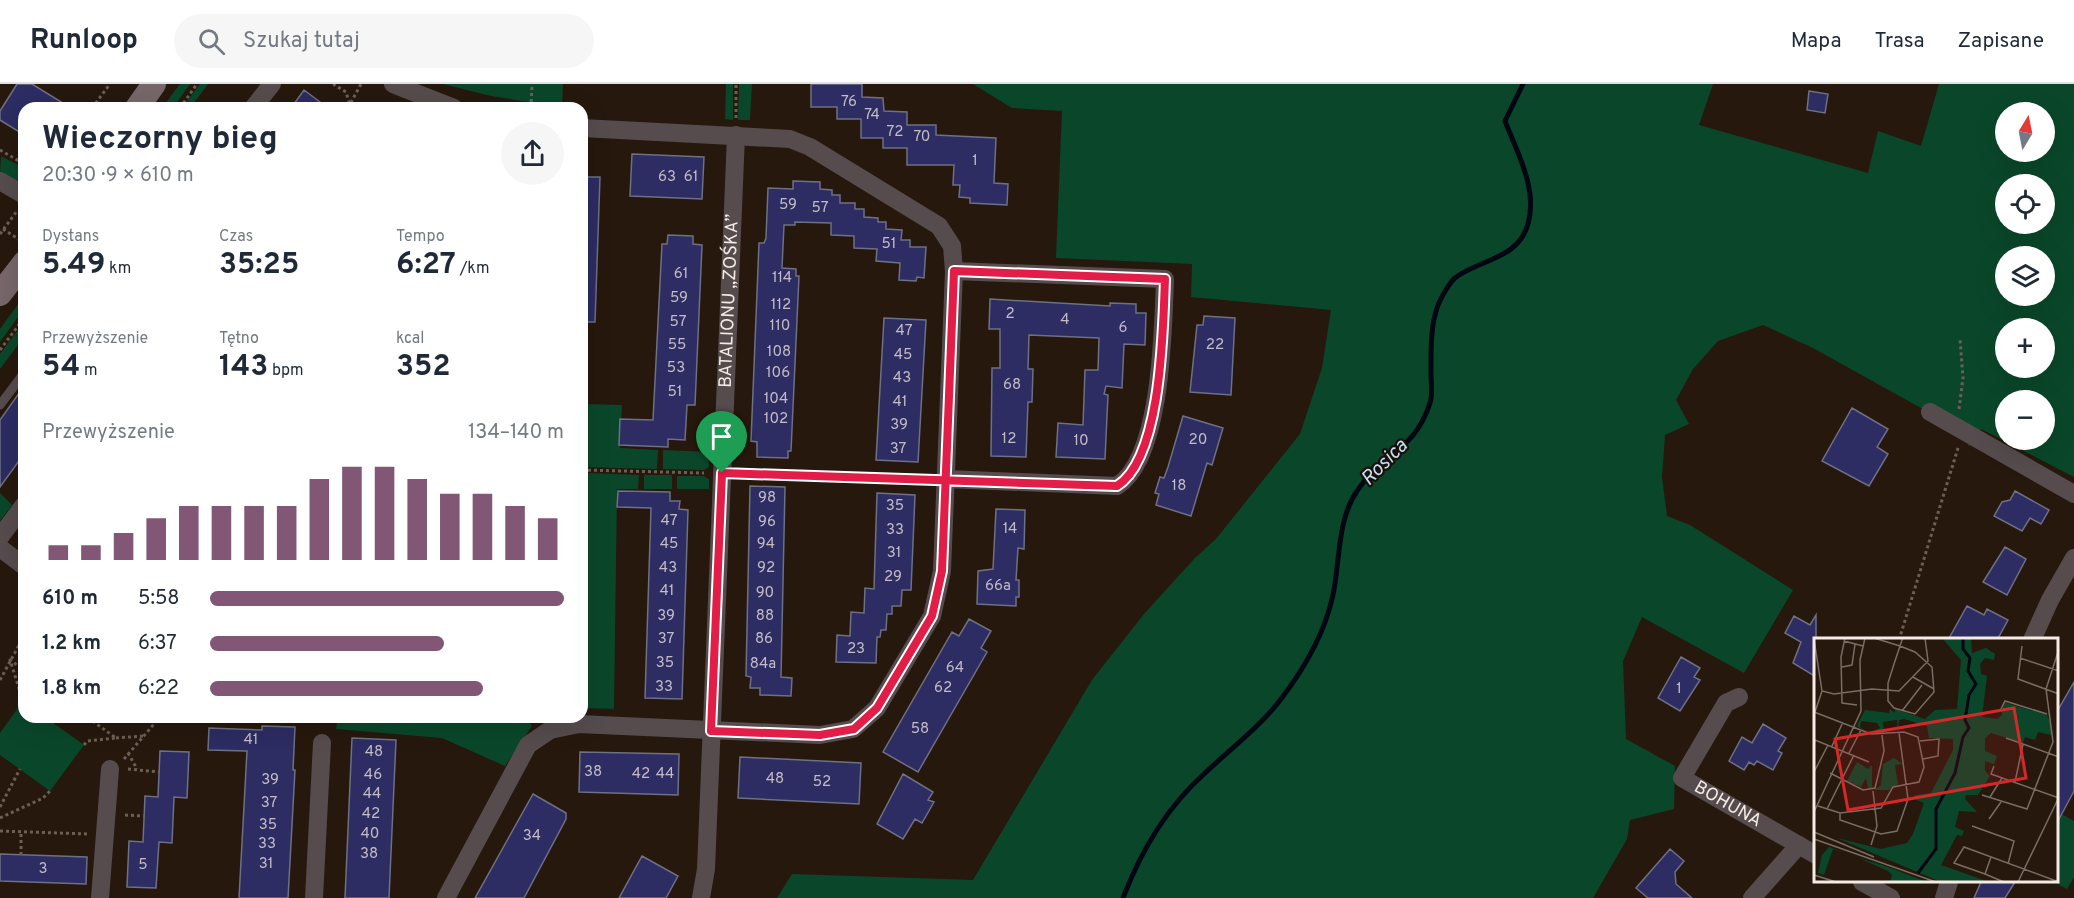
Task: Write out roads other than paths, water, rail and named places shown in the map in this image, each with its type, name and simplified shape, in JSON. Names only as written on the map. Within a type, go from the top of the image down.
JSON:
[{"type":"street","points":[[141,102],[154,84]]},
{"type":"street","points":[[258,102],[272,84]]},
{"type":"street","points":[[393,84],[439,102]]},
{"type":"street","points":[[446,898],[528,745],[550,730],[579,724],[820,735],[854,729],[877,708],[932,616],[942,571],[954,271],[949,239],[931,219],[801,142],[736,129],[588,128]]},
{"type":"street","name":"BATALIONU „ZOŚKA”","points":[[701,898],[706,869],[736,129]]},
{"type":"street","points":[[0,181],[18,200]]},
{"type":"street","points":[[0,294],[18,271]]},
{"type":"street","points":[[946,479],[1117,486],[1127,479],[1136,468],[1149,426],[1161,368],[1165,279],[954,271]]},
{"type":"street","points":[[1930,412],[2074,494]]},
{"type":"street","points":[[0,537],[18,513]]},
{"type":"street","points":[[0,548],[18,562]]},
{"type":"street","points":[[2033,638],[2050,600],[2074,558]]},
{"type":"street","name":"BOHUNA","points":[[1738,697],[1726,703],[1682,778],[1814,854]]},
{"type":"street","points":[[314,898],[322,743]]},
{"type":"street","points":[[100,898],[110,768]]},
{"type":"street","points":[[1752,898],[1799,845]]},
{"type":"street","points":[[1864,883],[1891,898]]},
{"type":"street","points":[[1944,898],[1949,883]]},
{"type":"lane","points":[[0,405],[18,381]]},
{"type":"waterway","name":"Rosica","points":[[1123,898],[1138,864],[1166,816],[1190,787],[1272,710],[1313,650],[1325,623],[1333,595],[1342,528],[1351,502],[1366,478],[1406,443],[1415,432],[1430,403],[1432,331],[1435,313],[1445,291],[1455,278],[1507,252],[1523,236],[1530,211],[1528,184],[1505,121],[1523,84]]}]
